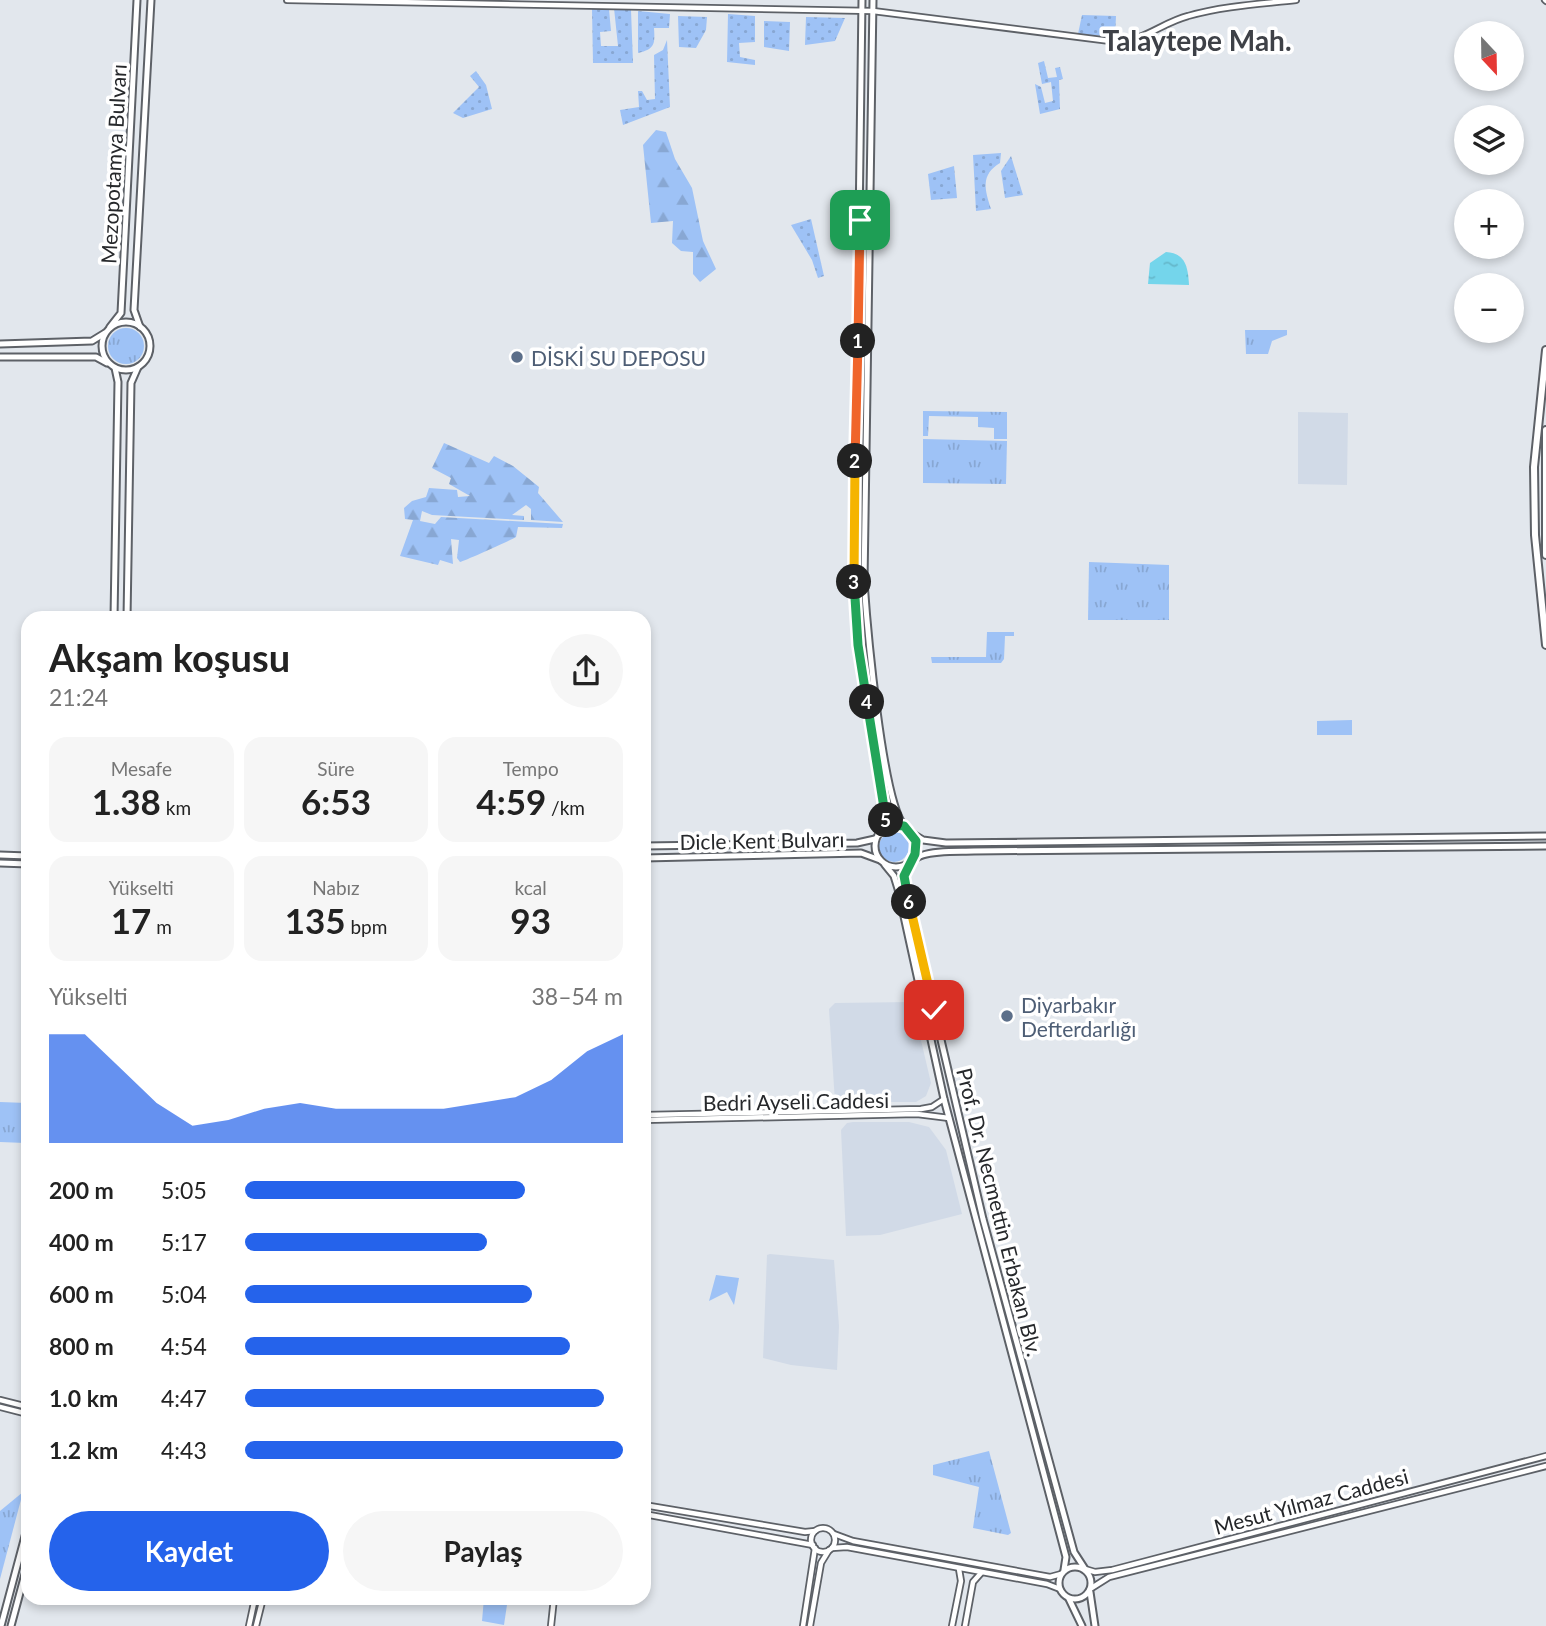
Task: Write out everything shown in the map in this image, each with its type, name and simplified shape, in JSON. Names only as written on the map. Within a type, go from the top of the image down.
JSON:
[{"type":"highway","points":[[1546,350],[1534,467],[1535,535],[1546,645]]},
{"type":"highway","points":[[1546,430],[1546,555]]},
{"type":"main road","name":"Mezopotamya Bulvarı","points":[[110,327],[121,313],[137,0]]},
{"type":"main road","name":"Mezopotamya Bulvarı","points":[[140,327],[134,310],[151,0]]},
{"type":"main road","points":[[287,0],[873,11],[1118,42],[1128,42],[1177,19],[1206,11],[1296,0]]},
{"type":"main road","points":[[862,0],[854,608],[886,813],[875,839],[875,850],[883,862],[899,867],[931,853],[1137,847],[1546,846]]},
{"type":"main road","points":[[873,0],[864,582],[870,657],[888,774],[894,806],[904,826],[930,842],[946,843],[1546,836]]},
{"type":"main road","points":[[0,344],[90,341],[110,327],[125,322],[146,332],[150,348],[144,362],[130,370],[115,368],[96,357],[0,357]]},
{"type":"main road","points":[[105,333],[102,349],[108,363]]},
{"type":"main road","points":[[127,611],[131,383],[138,367]]},
{"type":"main road","points":[[114,611],[118,382],[115,368]]},
{"type":"main road","points":[[881,830],[892,825],[904,826]]},
{"type":"main road","points":[[911,860],[917,847],[913,834]]},
{"type":"main road","name":"Dicle Kent Bulvarı","points":[[651,846],[856,843],[875,839]]},
{"type":"main road","name":"Dicle Kent Bulvarı","points":[[651,858],[861,853],[883,862]]},
{"type":"main road","points":[[0,855],[21,856]]},
{"type":"main road","name":"Prof. Dr. Necmettin Erbakan Blv.","points":[[911,860],[906,869],[904,883],[964,1143],[1070,1539],[1085,1569]]},
{"type":"main road","name":"Prof. Dr. Necmettin Erbakan Blv.","points":[[883,862],[894,876],[904,912],[944,1099],[1066,1557],[1062,1572]]},
{"type":"main road","points":[[0,863],[21,864]]},
{"type":"main road","name":"Bedri Ayseli Caddesi","points":[[651,1118],[921,1109],[944,1099]]},
{"type":"main road","name":"Bedri Ayseli Caddesi","points":[[651,1118],[917,1114],[949,1118]]},
{"type":"main road","points":[[0,1399],[21,1405]]},
{"type":"main road","points":[[0,1407],[21,1412]]},
{"type":"main road","name":"Mesut Yılmaz Caddesi","points":[[1085,1569],[1095,1572],[1112,1570],[1546,1456]]},
{"type":"main road","name":"Mesut Yılmaz Caddesi","points":[[1090,1589],[1109,1577],[1546,1466]]},
{"type":"main road","points":[[651,1506],[805,1532],[825,1528],[853,1541],[1050,1577],[1074,1566],[1085,1569],[1091,1578],[1090,1604],[1095,1626]]},
{"type":"main road","points":[[651,1515],[814,1547],[830,1549],[847,1546],[1047,1584],[1060,1589],[1067,1597],[1082,1626]]},
{"type":"main road","points":[[803,1626],[815,1531]]},
{"type":"main road","points":[[810,1626],[821,1563],[830,1549],[834,1534]]},
{"type":"main road","points":[[1,1626],[21,1551]]},
{"type":"main road","points":[[952,1626],[961,1581],[959,1569]]},
{"type":"main road","points":[[1060,1589],[1062,1572]]},
{"type":"main road","points":[[965,1626],[973,1582],[982,1573]]},
{"type":"main road","points":[[11,1626],[21,1589]]},
{"type":"main road","points":[[1067,1597],[1082,1597],[1090,1589]]},
{"type":"main road","points":[[249,1626],[254,1605]]},
{"type":"main road","points":[[256,1626],[261,1605]]},
{"type":"main road","points":[[551,1626],[553,1605]]},
{"type":"shaded area","points":[[1298,412],[1348,413],[1347,485],[1298,484]]},
{"type":"shaded area","points":[[912,1002],[931,1083],[926,1096],[916,1102],[835,1102],[829,1009],[835,1003]]},
{"type":"shaded area","points":[[909,1122],[929,1127],[946,1150],[962,1214],[880,1235],[846,1236],[841,1130],[847,1123]]},
{"type":"shaded area","points":[[767,1255],[834,1260],[839,1326],[837,1370],[791,1365],[763,1358]]},
{"type":"green space","points":[[614,8],[631,10],[633,63],[593,63],[592,9],[609,9],[611,31],[600,32],[601,46],[618,46]]},
{"type":"green space","points":[[638,11],[670,14],[669,28],[654,28],[653,45],[638,53]]},
{"type":"green space","points":[[728,14],[755,16],[755,42],[739,43],[740,57],[755,60],[755,65],[727,62]]},
{"type":"green space","points":[[1082,15],[1116,16],[1115,37],[1078,34]]},
{"type":"green space","points":[[678,16],[707,17],[706,30],[696,48],[679,47]]},
{"type":"green space","points":[[806,17],[845,18],[835,41],[805,45]]},
{"type":"green space","points":[[764,21],[790,22],[789,51],[764,47]]},
{"type":"green space","points":[[667,40],[670,107],[623,125],[620,110],[639,107],[638,91],[642,91],[647,100],[655,99],[654,55],[663,50]]},
{"type":"green space","points":[[1044,61],[1048,78],[1057,77],[1055,68],[1060,67],[1063,79],[1059,80],[1060,109],[1040,114],[1035,84],[1041,87],[1045,103],[1053,101],[1051,82],[1042,84],[1038,63]]},
{"type":"green space","points":[[476,71],[486,85],[492,109],[463,118],[453,113],[479,87],[470,76]]},
{"type":"green space","points":[[656,130],[666,132],[675,159],[692,188],[703,241],[716,269],[700,282],[693,274],[693,252],[681,251],[672,243],[673,221],[651,223],[643,145]]},
{"type":"green space","points":[[1001,153],[1000,163],[989,173],[986,183],[991,209],[976,211],[973,155]]},
{"type":"green space","points":[[1011,156],[1023,195],[1005,198],[1001,171]]},
{"type":"green space","points":[[954,166],[957,198],[931,200],[928,174]]},
{"type":"green space","points":[[811,219],[824,276],[818,278],[812,260],[791,225]]},
{"type":"green space","points":[[126,328],[139,333],[144,346],[139,359],[126,364],[113,359],[108,346],[113,333]]},
{"type":"green space","points":[[1245,330],[1287,330],[1287,335],[1272,341],[1268,354],[1246,354]]},
{"type":"green space","points":[[923,411],[1007,412],[1007,439],[994,439],[994,428],[978,427],[978,417],[929,416],[928,436],[923,436]]},
{"type":"green space","points":[[923,439],[1007,441],[1006,484],[923,483]]},
{"type":"green space","points":[[444,443],[489,463],[494,456],[513,466],[539,487],[538,493],[563,522],[531,520],[531,509],[526,505],[512,515],[524,516],[524,520],[432,515],[422,511],[420,521],[435,524],[441,517],[563,524],[562,528],[518,527],[516,537],[460,562],[457,558],[459,540],[451,539],[453,564],[440,560],[438,565],[400,556],[413,520],[405,519],[404,508],[412,501],[426,497],[429,488],[457,490],[458,497],[470,496],[449,484],[451,478],[432,468]]},
{"type":"green space","points":[[1089,562],[1169,565],[1169,620],[1088,620]]},
{"type":"green space","points":[[987,632],[1014,632],[1014,636],[1005,636],[1004,659],[1001,663],[932,663],[931,657],[986,657]]},
{"type":"green space","points":[[1352,720],[1352,735],[1317,735],[1317,721]]},
{"type":"green space","points":[[894,832],[905,836],[909,847],[905,858],[894,862],[883,858],[879,847],[883,836]]},
{"type":"green space","points":[[0,1102],[21,1103],[21,1143],[0,1142]]},
{"type":"green space","points":[[716,1275],[739,1278],[734,1305],[727,1292],[709,1301]]},
{"type":"green space","points":[[989,1451],[1011,1533],[1008,1535],[973,1528],[979,1487],[933,1475],[933,1465]]},
{"type":"green space","points":[[21,1494],[0,1579],[0,1511]]},
{"type":"green space","points":[[483,1605],[507,1605],[504,1625],[482,1621]]},
{"type":"water","points":[[1166,252],[1182,258],[1187,267],[1189,285],[1148,284],[1150,263]]},
{"type":"place","name":"DİSKİ SU DEPOSU","points":[[517,357]]},
{"type":"place","name":"Diyarbakır Defterdarlığı","points":[[1007,1016]]},
{"type":"district","name":"Talaytepe Mah.","points":[[1197,40]]},
{"type":"route","points":[[860,220],[854,608],[886,813],[886,821],[881,830],[892,825],[904,826],[916,841],[917,847],[906,869],[904,883],[934,1010]]}]
